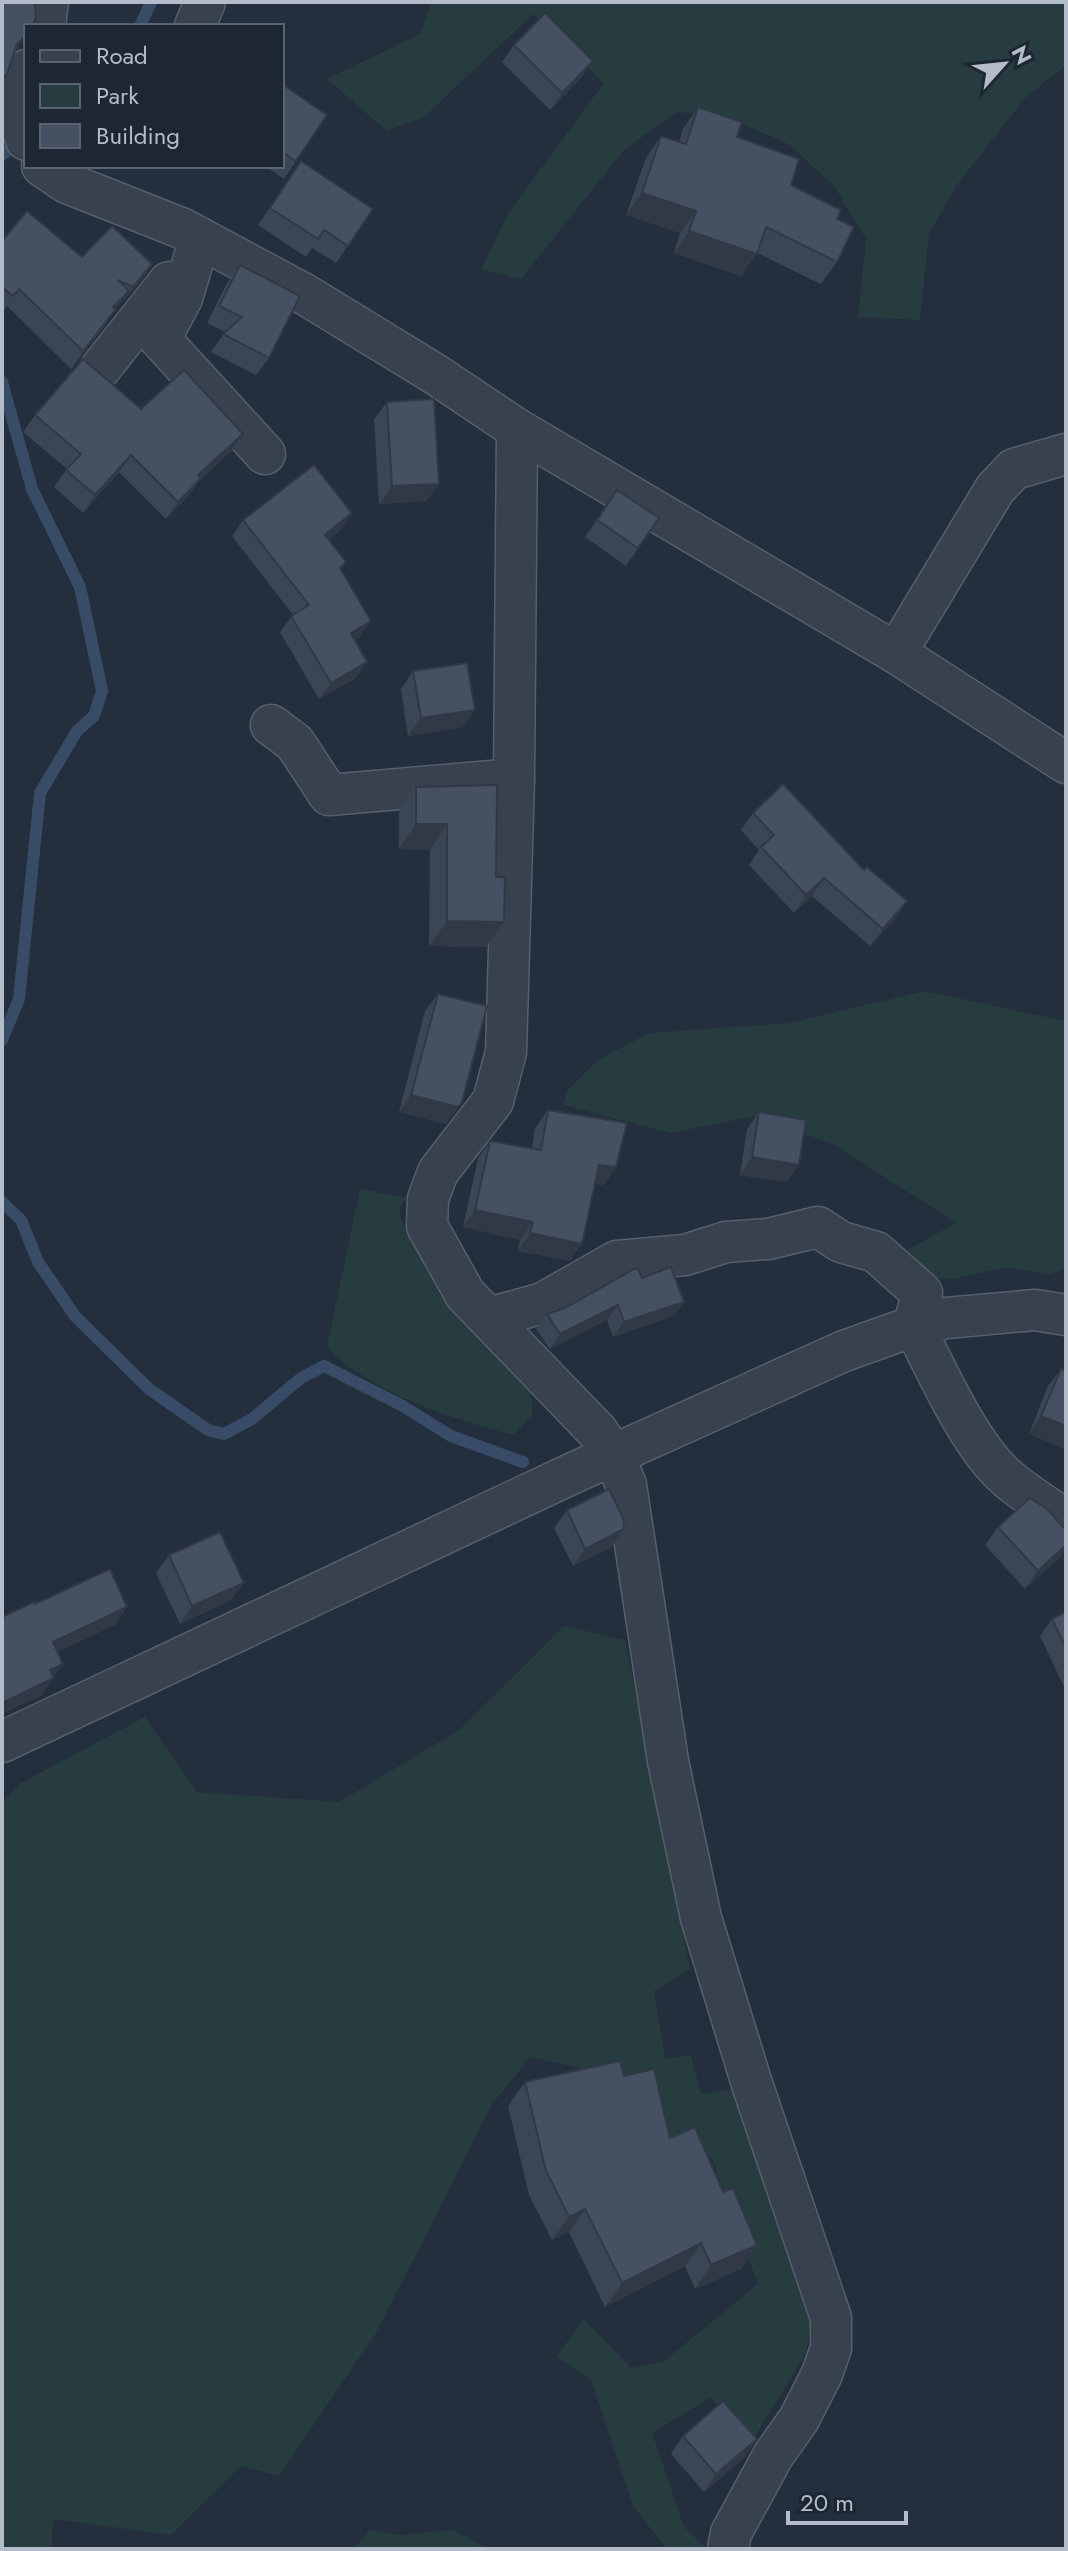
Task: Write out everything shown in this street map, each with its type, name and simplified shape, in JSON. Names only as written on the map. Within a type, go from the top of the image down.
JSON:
[{"type":"street","points":[[45,24],[48,2]]},
{"type":"street","points":[[196,24],[205,2]]},
{"type":"street","points":[[24,75],[19,86],[17,113],[24,134]]},
{"type":"street","points":[[45,168],[67,183],[191,233],[306,295],[435,374],[517,429],[896,653],[1066,763]]},
{"type":"street","points":[[100,369],[168,286],[191,233]]},
{"type":"street","points":[[191,233],[182,298],[160,339],[265,454]]},
{"type":"street","points":[[517,429],[514,779],[506,1052],[493,1101],[438,1172],[428,1199],[427,1226],[465,1294],[598,1432],[614,1455],[626,1485],[668,1761],[701,1918],[751,2081],[831,2318],[831,2348],[822,2374],[731,2533],[728,2549]]},
{"type":"street","points":[[896,653],[995,489],[1014,469],[1066,454]]},
{"type":"street","points":[[271,725],[295,743],[329,795],[514,779]]},
{"type":"street","points":[[489,1318],[543,1303],[617,1261],[685,1255],[726,1242],[768,1239],[818,1227],[841,1242],[876,1252],[922,1293],[914,1326],[944,1387],[983,1451],[1005,1477],[1066,1520]]},
{"type":"street","points":[[2,1742],[614,1455],[844,1351],[946,1318],[1035,1310],[1066,1315]]},
{"type":"green space","points":[[432,2],[1066,2],[1066,65],[1025,98],[957,185],[929,233],[920,320],[858,317],[866,239],[834,186],[790,145],[725,116],[677,112],[624,150],[521,279],[481,269],[509,212],[604,83],[533,14],[424,117],[387,131],[327,79],[420,34]]},
{"type":"green space","points":[[924,991],[1066,1021],[1066,1268],[1050,1275],[1008,1267],[952,1279],[924,1277],[907,1250],[956,1223],[835,1145],[755,1116],[671,1133],[563,1105],[567,1091],[598,1060],[649,1033],[790,1023]]},
{"type":"green space","points":[[360,1189],[407,1198],[399,1208],[402,1221],[442,1297],[531,1389],[532,1416],[514,1435],[456,1418],[401,1396],[354,1370],[327,1346]]},
{"type":"green space","points":[[564,1626],[625,1640],[690,1969],[654,1991],[665,2059],[691,2055],[701,2094],[736,2089],[813,2317],[805,2355],[754,2438],[710,2398],[652,2433],[684,2527],[707,2549],[667,2549],[633,2506],[591,2379],[556,2357],[584,2319],[631,2368],[663,2362],[758,2284],[711,2156],[666,2137],[644,2083],[531,2057],[492,2104],[378,2330],[279,2476],[241,2466],[171,2535],[53,2519],[51,2549],[2,2549],[2,1803],[19,1784],[145,1717],[197,1792],[339,1802],[459,1730]]},
{"type":"green space","points":[[370,2530],[401,2535],[453,2530],[488,2549],[354,2549]]},
{"type":"building","points":[[2,2],[35,2],[36,18],[33,24],[24,24],[24,37],[17,44],[6,77],[2,74]]},
{"type":"building","points":[[545,13],[593,61],[562,93],[514,45]]},
{"type":"building","points":[[284,85],[327,115],[296,161],[284,153]]},
{"type":"building","points":[[698,107],[742,122],[737,137],[799,159],[791,185],[841,210],[837,219],[854,227],[837,262],[766,227],[757,254],[689,231],[696,211],[642,193],[661,136],[686,144]]},
{"type":"building","points":[[301,161],[373,209],[348,246],[324,230],[318,239],[270,208]]},
{"type":"building","points":[[27,211],[82,257],[112,226],[152,264],[133,287],[118,280],[129,291],[113,307],[116,309],[83,351],[19,289],[13,296],[2,287],[2,241]]},
{"type":"building","points":[[240,265],[300,296],[269,358],[223,334],[242,317],[219,306]]},
{"type":"building","points":[[83,359],[141,409],[184,370],[243,434],[198,475],[201,478],[178,502],[131,455],[95,495],[66,470],[81,454],[35,415]]},
{"type":"building","points":[[434,399],[439,484],[392,486],[387,402]]},
{"type":"building","points":[[314,465],[352,513],[325,535],[346,562],[340,568],[371,621],[351,633],[367,662],[331,683],[291,616],[309,605],[243,520]]},
{"type":"building","points":[[617,490],[659,518],[638,548],[597,520]]},
{"type":"building","points":[[467,663],[475,710],[421,718],[413,671]]},
{"type":"building","points":[[783,784],[864,870],[867,867],[907,901],[883,929],[824,878],[806,895],[761,847],[774,835],[753,813]]},
{"type":"building","points":[[497,785],[496,877],[505,877],[504,922],[447,921],[447,824],[416,824],[416,787]]},
{"type":"building","points":[[438,994],[487,1006],[462,1102],[458,1107],[411,1095]]},
{"type":"building","points":[[548,1110],[627,1123],[616,1167],[599,1165],[582,1244],[530,1233],[533,1222],[475,1210],[490,1141],[541,1150]]},
{"type":"building","points":[[759,1112],[806,1120],[799,1165],[752,1157]]},
{"type":"building","points":[[671,1267],[684,1302],[624,1322],[618,1305],[560,1334],[547,1314],[565,1308],[634,1269],[638,1269],[642,1278]]},
{"type":"building","points":[[1061,1369],[1066,1371],[1066,1426],[1041,1416]]},
{"type":"building","points":[[609,1489],[623,1518],[624,1529],[585,1549],[567,1510]]},
{"type":"building","points":[[1030,1498],[1047,1509],[1066,1530],[1066,1545],[1038,1571],[998,1527]]},
{"type":"building","points":[[220,1532],[244,1583],[192,1606],[169,1555]]},
{"type":"building","points":[[110,1569],[127,1607],[53,1642],[63,1664],[50,1670],[54,1678],[2,1703],[2,1617]]},
{"type":"building","points":[[1066,1612],[1066,1648],[1052,1619]]},
{"type":"building","points":[[620,2061],[624,2076],[654,2069],[670,2138],[695,2127],[723,2192],[733,2188],[757,2245],[711,2265],[701,2243],[622,2283],[585,2209],[569,2217],[546,2171],[525,2082]]},
{"type":"building","points":[[723,2401],[757,2439],[716,2474],[683,2436]]},
{"type":"waterway","points":[[141,24],[151,2]]},
{"type":"waterway","points":[[2,155],[11,148]]},
{"type":"waterway","points":[[2,382],[32,489],[80,587],[102,691],[94,716],[77,731],[40,793],[19,999],[2,1040]]},
{"type":"waterway","points":[[2,1202],[21,1220],[38,1262],[75,1316],[149,1389],[208,1430],[224,1434],[252,1419],[301,1378],[324,1366],[401,1405],[451,1436],[523,1462]]}]
